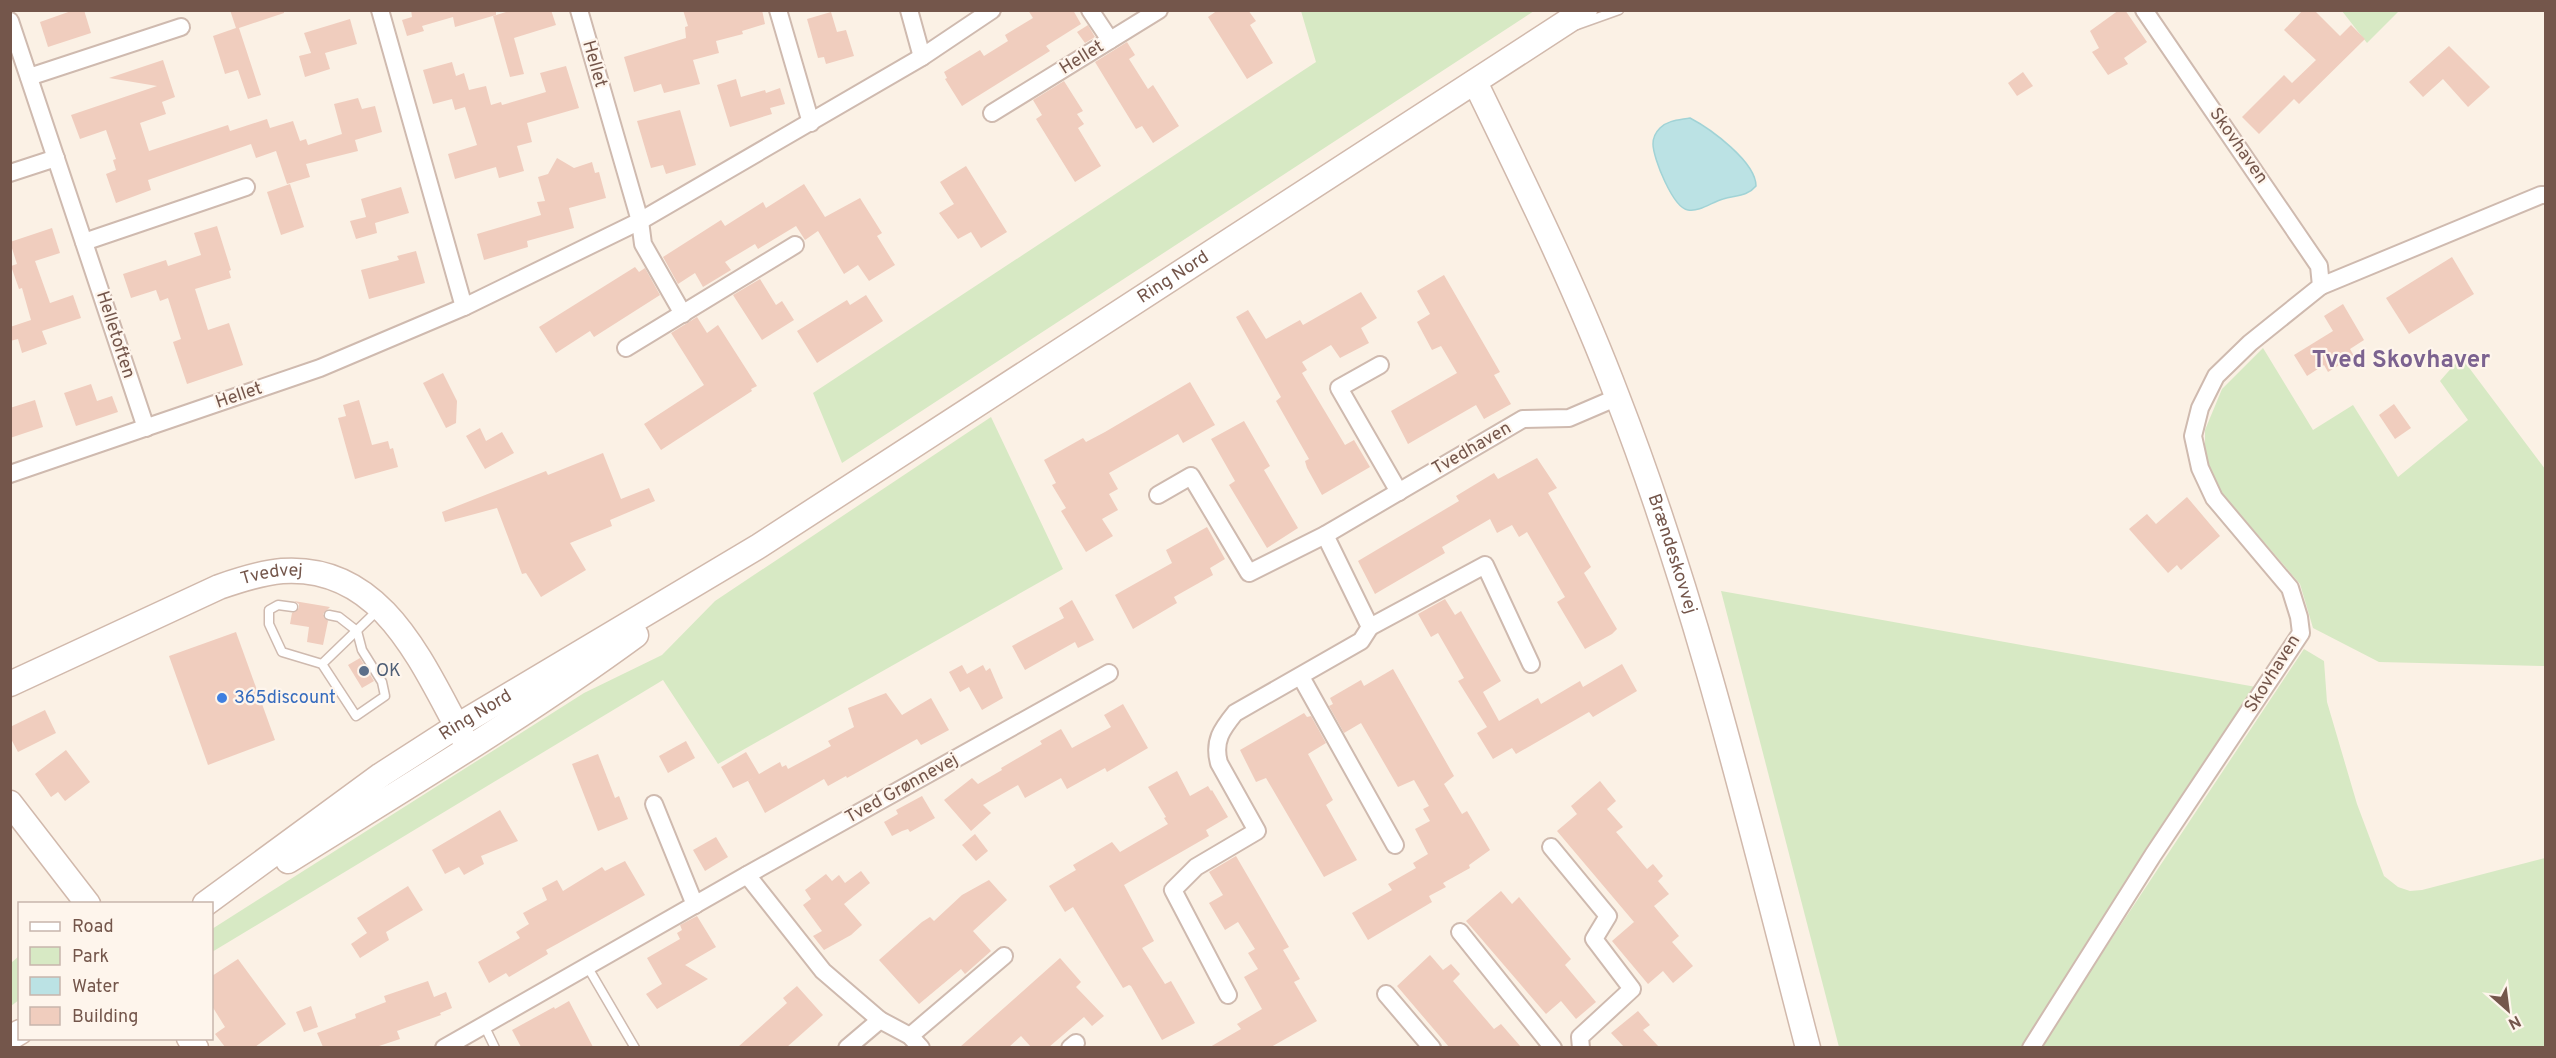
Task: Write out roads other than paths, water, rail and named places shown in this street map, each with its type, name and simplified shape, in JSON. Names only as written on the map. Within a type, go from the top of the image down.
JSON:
[{"type":"main road","name":"Ring Nord","points":[[205,902],[381,775],[457,726],[759,546],[1585,10]]},
{"type":"main road","name":"Brændeskovvej","points":[[1475,82],[1558,252],[1618,397],[1705,656],[1808,1047]]},
{"type":"main road","name":"Ring Nord","points":[[213,908],[469,748],[588,670],[759,546]]},
{"type":"main road","name":"Tvedvej","points":[[10,684],[219,587],[253,576],[282,571],[333,578],[362,592],[382,607],[407,638],[469,748]]},
{"type":"main road","points":[[10,803],[87,902]]},
{"type":"street","points":[[380,10],[464,308]]},
{"type":"street","name":"Hellet","points":[[579,10],[640,221],[643,244],[683,314]]},
{"type":"street","points":[[778,10],[811,123]]},
{"type":"street","points":[[909,10],[922,57]]},
{"type":"street","name":"Hellet","points":[[10,474],[320,368],[464,308],[640,221],[922,57],[992,10]]},
{"type":"street","name":"Hellet","points":[[1090,10],[1110,40]]},
{"type":"street","name":"Hellet","points":[[992,113],[1159,10]]},
{"type":"street","name":"Skovhaven","points":[[2144,10],[2306,245],[2319,266],[2321,286]]},
{"type":"street","name":"Helletoften","points":[[10,21],[146,428]]},
{"type":"street","points":[[29,77],[181,27]]},
{"type":"street","points":[[10,173],[56,158]]},
{"type":"street","points":[[84,242],[246,187]]},
{"type":"street","name":"Skovhaven","points":[[2031,1047],[2153,855],[2301,633],[2299,617],[2290,588],[2214,498],[2200,468],[2193,436],[2200,408],[2216,376],[2250,343],[2321,286],[2541,195],[2546,195]]},
{"type":"street","points":[[626,348],[795,245]]},
{"type":"street","points":[[1380,365],[1340,388],[1399,492]]},
{"type":"street","name":"Tvedhaven","points":[[1158,495],[1191,476],[1249,573],[1325,535],[1523,419],[1569,418],[1618,397]]},
{"type":"street","points":[[1325,535],[1370,627]]},
{"type":"street","points":[[1228,995],[1173,890],[1196,867],[1257,831],[1216,752],[1221,730],[1236,713],[1361,641],[1370,627],[1485,565],[1531,664]]},
{"type":"street","name":"Tved Grønnevej","points":[[444,1047],[1109,674]]},
{"type":"street","points":[[1300,677],[1395,845]]},
{"type":"street","points":[[654,804],[695,905]]},
{"type":"street","points":[[1551,847],[1608,916],[1594,939],[1632,989],[1580,1036],[1581,1047]]},
{"type":"street","points":[[747,875],[823,971],[880,1020],[915,1042],[1004,956]]},
{"type":"street","points":[[1460,932],[1553,1047]]},
{"type":"street","points":[[1386,994],[1432,1047]]},
{"type":"street","points":[[847,1047],[880,1020]]},
{"type":"lane","points":[[1550,33],[1605,17],[1619,10]]},
{"type":"lane","points":[[293,607],[278,605],[269,610],[269,624],[282,652],[322,664],[356,716],[385,696],[382,682],[362,650],[357,631],[339,617],[329,615]]},
{"type":"lane","points":[[322,664],[382,607]]},
{"type":"lane","points":[[587,966],[634,1047]]},
{"type":"lane","points":[[484,1025],[495,1047]]},
{"type":"water","points":[[1690,118],[1720,138],[1741,157],[1754,177],[1756,186],[1752,190],[1692,210],[1682,207],[1676,201],[1660,171],[1653,142],[1656,133],[1663,125]]},
{"type":"place","name":"OK","points":[[364,671]]},
{"type":"place","name":"365discount","points":[[222,698]]},
{"type":"district","name":"Tved Skovhaver","points":[[2401,361]]}]
